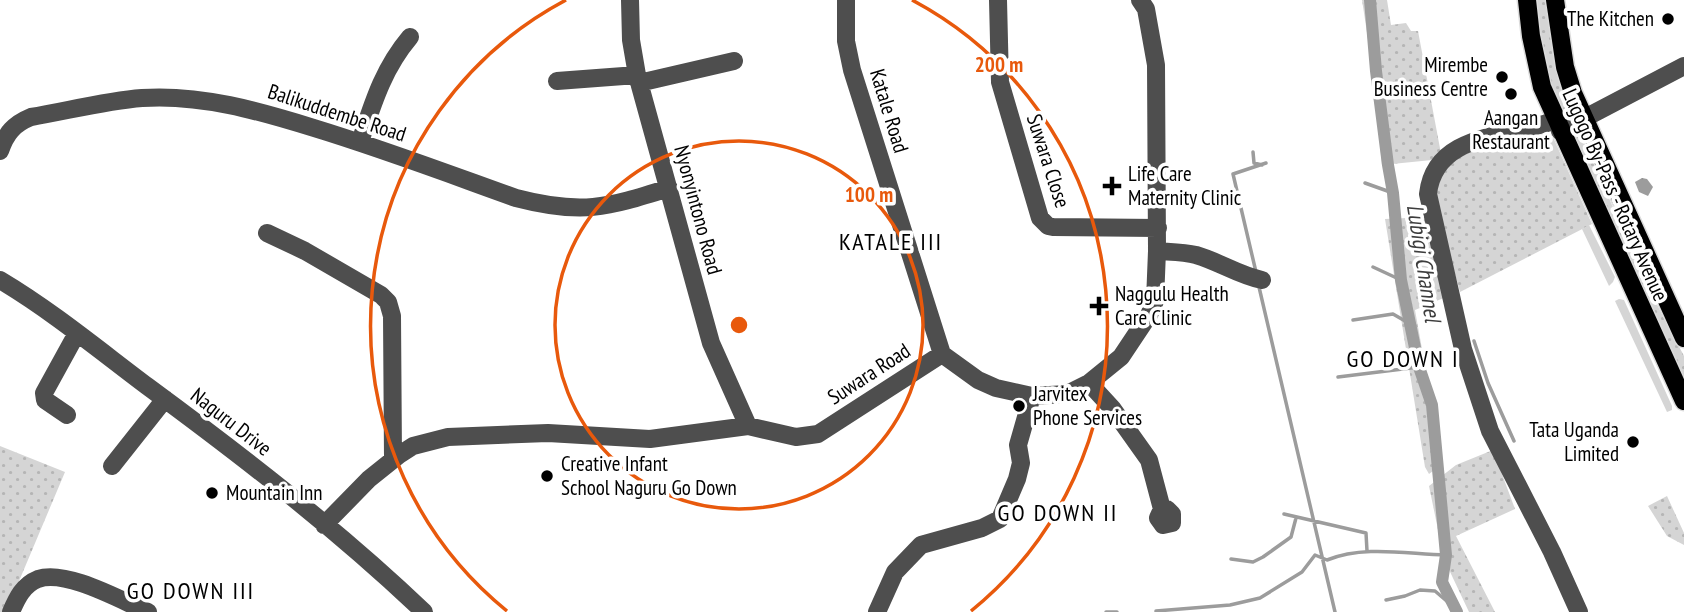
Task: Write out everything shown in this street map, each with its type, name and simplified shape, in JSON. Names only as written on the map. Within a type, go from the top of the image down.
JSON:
[{"type":"main road","name":"Lugogo By-Pass - Rotary Avenue","points":[[1527,0],[1531,36],[1542,87],[1684,401]]},
{"type":"main road","name":"Lugogo By-Pass - Rotary Avenue","points":[[1555,0],[1565,67],[1584,117],[1684,338]]},
{"type":"street","name":"Nyonyintono Road","points":[[630,0],[631,40],[638,79],[668,188],[711,343],[748,426]]},
{"type":"street","name":"Katale Road","points":[[846,0],[846,41],[852,70],[942,354]]},
{"type":"street","name":"Suwara Close","points":[[998,0],[1000,82],[1040,218],[1048,226],[1054,227],[1157,229]]},
{"type":"street","name":"Suwara Road","points":[[324,524],[369,479],[393,460],[413,446],[447,437],[548,433],[650,439],[748,426],[796,437],[818,434],[942,354],[978,380],[996,388],[1032,396],[1068,394],[1089,383],[1121,357],[1155,302],[1156,65],[1146,9],[1140,0]]},
{"type":"street","points":[[360,142],[389,64],[410,37]]},
{"type":"street","points":[[556,81],[638,79],[734,61]]},
{"type":"street","points":[[1579,612],[1552,552],[1490,431],[1463,349],[1428,194],[1438,163],[1451,152],[1498,134],[1558,126],[1584,117],[1684,66]]},
{"type":"street","name":"Balikuddembe Road","points":[[0,151],[12,128],[31,117],[141,98],[202,100],[256,110],[360,142],[516,198],[558,207],[581,209],[604,206],[668,188]]},
{"type":"street","points":[[267,233],[288,241],[359,280],[388,302],[392,316],[393,460]]},
{"type":"street","points":[[1157,251],[1195,254],[1224,269],[1244,272],[1251,278],[1262,280]]},
{"type":"street","name":"Naguru Drive","points":[[0,280],[165,399],[324,524],[424,612]]},
{"type":"street","points":[[67,415],[45,400],[44,393],[77,333]]},
{"type":"street","points":[[1089,383],[1112,408],[1149,460],[1162,509]]},
{"type":"street","points":[[877,612],[895,572],[921,545],[1000,519],[1017,479],[1021,463],[1018,445],[1032,396]]},
{"type":"street","points":[[112,466],[165,399]]},
{"type":"street","points":[[11,612],[18,595],[26,586],[37,579],[48,577],[74,581],[148,612]]},
{"type":"shaded area","points":[[1362,0],[1387,0],[1391,25],[1406,23],[1411,31],[1418,31],[1442,159],[1382,165],[1373,72]]},
{"type":"shaded area","points":[[1535,0],[1547,0],[1558,75],[1572,114],[1565,120],[1548,82],[1540,47]]},
{"type":"shaded area","points":[[1579,131],[1653,297],[1684,356],[1684,386],[1593,191],[1589,168],[1573,134]]},
{"type":"shaded area","points":[[1544,134],[1552,135],[1592,224],[1460,292],[1438,212],[1435,191],[1439,177],[1462,156],[1479,149]]},
{"type":"shaded area","points":[[1428,217],[1446,297],[1415,310],[1438,438],[1437,468],[1429,474],[1425,467],[1385,219]]},
{"type":"shaded area","points":[[1589,225],[1615,277],[1609,286],[1582,229]]},
{"type":"shaded area","points":[[1624,300],[1672,410],[1667,412],[1615,301]]},
{"type":"shaded area","points":[[0,446],[65,472],[6,612],[0,612]]},
{"type":"shaded area","points":[[1493,450],[1515,509],[1456,536],[1495,612],[1469,612],[1444,559],[1429,486],[1456,465]]},
{"type":"shaded area","points":[[1667,496],[1684,533],[1684,545],[1667,536],[1648,506]]},
{"type":"water","points":[[1642,178],[1647,179],[1653,187],[1648,196],[1639,192],[1635,182]]},
{"type":"waterway","name":"Lubigi Channel","points":[[1370,0],[1401,280],[1419,367],[1432,405],[1446,555],[1442,582],[1457,612]]},
{"type":"waterway","points":[[1253,152],[1254,163],[1262,165]]},
{"type":"waterway","points":[[1256,272],[1233,174],[1266,163]]},
{"type":"waterway","points":[[1365,183],[1393,193]]},
{"type":"waterway","points":[[1373,267],[1401,280]]},
{"type":"waterway","points":[[1259,287],[1335,612]]},
{"type":"waterway","points":[[1353,320],[1393,314],[1412,325]]},
{"type":"waterway","points":[[1474,341],[1488,383],[1514,441]]},
{"type":"waterway","points":[[1338,377],[1419,367]]},
{"type":"waterway","points":[[1284,514],[1366,533],[1367,551]]},
{"type":"waterway","points":[[1231,559],[1253,562],[1263,557],[1291,537],[1296,518]]},
{"type":"waterway","points":[[1156,611],[1230,605],[1260,598],[1302,572],[1315,555],[1327,560],[1341,555],[1371,552],[1446,555]]},
{"type":"waterway","points":[[1386,600],[1420,590],[1435,591],[1456,609]]},
{"type":"waterway","points":[[1106,612],[1117,612]]},
{"type":"place","name":"The Kitchen","points":[[1668,19]]},
{"type":"place","name":"Mirembe Business Centre","points":[[1502,77]]},
{"type":"place","name":"Aangan Restaurant","points":[[1511,94]]},
{"type":"place","name":"Life Care Maternity Clinic","points":[[1112,186]]},
{"type":"place","name":"Naggulu Health Care Clinic","points":[[1099,306]]},
{"type":"place","name":"Jarvitex Phone Services","points":[[1019,406]]},
{"type":"place","name":"Tata Uganda Limited","points":[[1633,442]]},
{"type":"place","name":"Creative Infant School Naguru Go Down","points":[[547,476]]},
{"type":"place","name":"Mountain Inn","points":[[212,493]]},
{"type":"district","name":"KATALE III","points":[[891,242]]},
{"type":"district","name":"GO DOWN I","points":[[1403,359]]},
{"type":"district","name":"GO DOWN II","points":[[1058,513]]},
{"type":"district","name":"GO DOWN III","points":[[191,591]]}]
